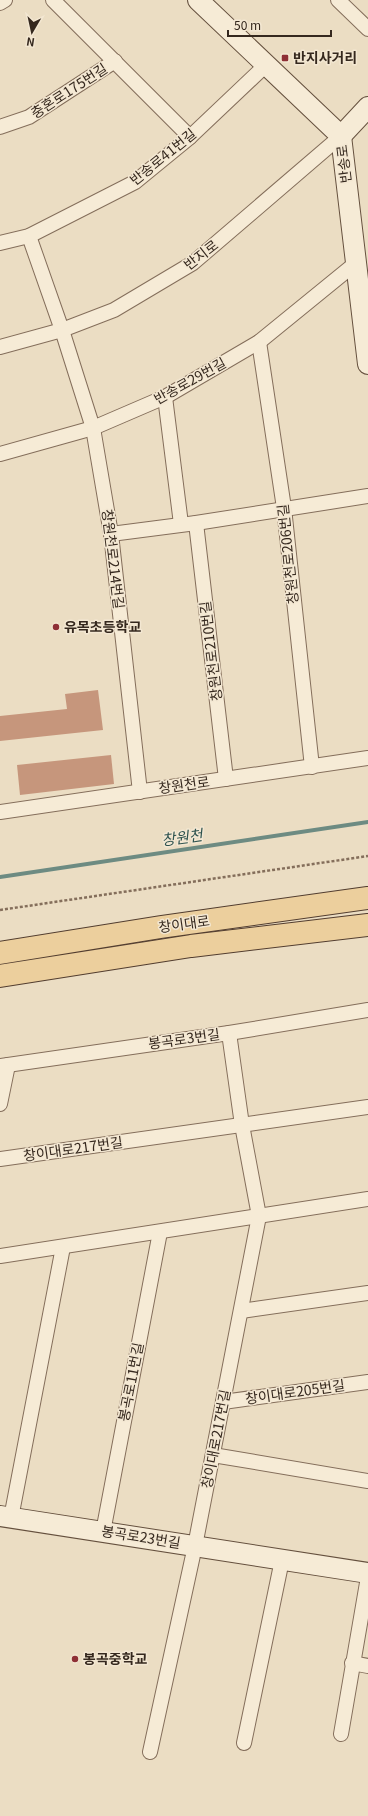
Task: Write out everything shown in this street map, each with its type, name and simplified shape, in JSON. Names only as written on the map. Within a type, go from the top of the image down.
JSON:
[{"type":"main road","name":"창이대로","points":[[0,952],[161,927],[368,898]]},
{"type":"main road","name":"창이대로","points":[[0,976],[191,946],[368,925]]},
{"type":"street","points":[[0,3],[5,0]]},
{"type":"street","name":"충혼로175번길","points":[[53,0],[190,137]]},
{"type":"street","name":"반송로","points":[[198,0],[341,136],[368,364]]},
{"type":"street","points":[[338,0],[368,29]]},
{"type":"street","name":"충혼로175번길","points":[[0,127],[29,117],[115,61]]},
{"type":"street","name":"반송로41번길","points":[[0,243],[28,236],[135,182],[190,137],[266,65]]},
{"type":"street","name":"반지로","points":[[0,347],[62,330],[114,310],[193,264],[341,136],[368,107]]},
{"type":"street","name":"창원천로214번길","points":[[28,236],[62,330],[93,428],[111,534],[140,792]]},
{"type":"street","name":"반송로29번길","points":[[0,454],[93,428],[165,397],[259,342],[356,263]]},
{"type":"street","name":"창원천로206번길","points":[[259,342],[284,508],[312,767]]},
{"type":"street","points":[[165,397],[181,524]]},
{"type":"street","points":[[111,534],[196,523],[368,496]]},
{"type":"street","name":"창원천로210번길","points":[[196,523],[226,779]]},
{"type":"street","name":"창원천로","points":[[0,812],[368,758]]},
{"type":"street","name":"봉곡로3번길","points":[[4,1066],[229,1033],[368,1010]]},
{"type":"street","name":"창이대로217번길","points":[[150,1752],[195,1546],[259,1216],[242,1125],[229,1033]]},
{"type":"street","points":[[0,1104],[4,1066]]},
{"type":"street","points":[[242,1125],[368,1107]]},
{"type":"street","name":"창이대로217번길","points":[[0,1159],[242,1125]]},
{"type":"street","points":[[0,1256],[368,1199]]},
{"type":"street","name":"봉곡로11번길","points":[[103,1532],[160,1232]]},
{"type":"street","points":[[5,1517],[63,1247]]},
{"type":"street","points":[[240,1311],[368,1293]]},
{"type":"street","name":"창이대로205번길","points":[[223,1402],[368,1382]]},
{"type":"street","points":[[213,1455],[368,1481]]},
{"type":"street","points":[[347,1477],[368,1474]]},
{"type":"street","name":"봉곡로23번길","points":[[5,1517],[368,1574]]},
{"type":"street","points":[[244,1743],[282,1560]]},
{"type":"street","points":[[341,1734],[368,1577]]},
{"type":"street","points":[[352,1663],[368,1666]]},
{"type":"path","points":[[0,910],[368,856]]},
{"type":"building","points":[[98,690],[103,730],[0,741],[0,716],[67,709],[65,694]]},
{"type":"building","points":[[111,755],[114,784],[20,795],[17,765]]},
{"type":"waterway","name":"창원천","points":[[0,877],[368,822]]},
{"type":"place","name":"반지사거리","points":[[285,58]]},
{"type":"place","name":"유목초등학교","points":[[56,627]]},
{"type":"place","name":"봉곡중학교","points":[[75,1659]]}]
